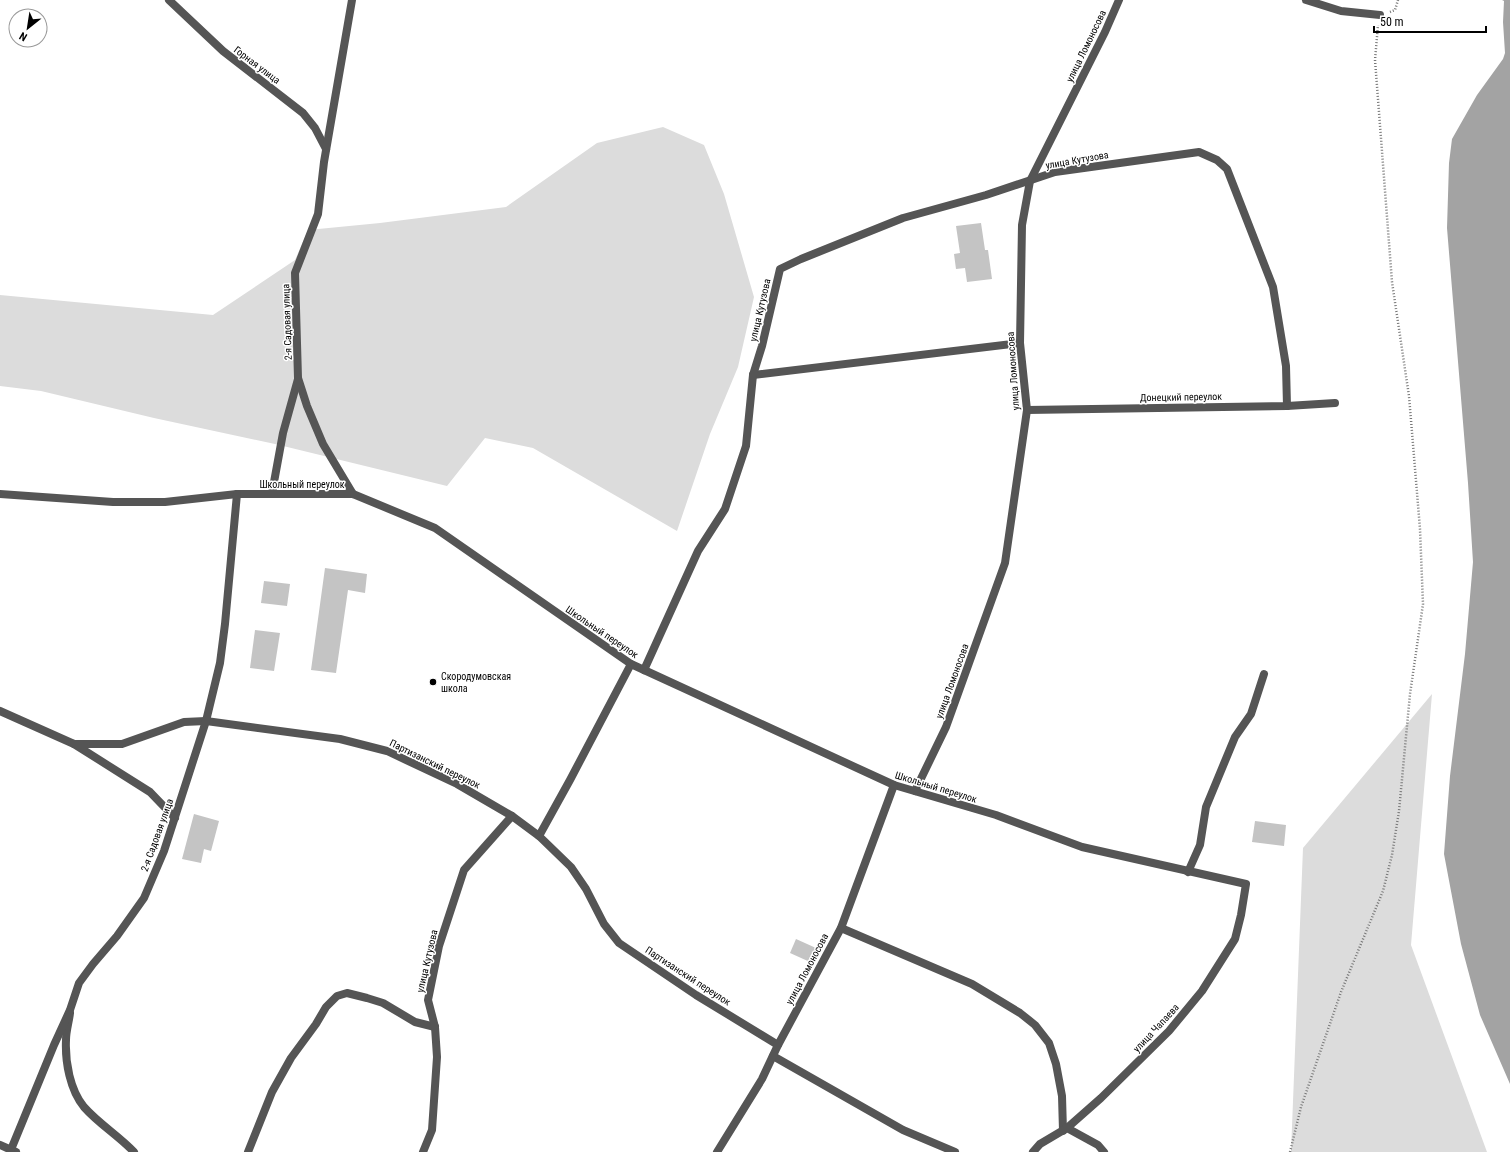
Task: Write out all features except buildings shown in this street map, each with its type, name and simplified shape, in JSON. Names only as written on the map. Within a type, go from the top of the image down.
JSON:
[{"type":"street","name":"Горная улица","points":[[169,0],[223,51],[303,113],[315,128],[326,149]]},
{"type":"street","name":"2-я Садовая улица","points":[[352,0],[326,149],[318,214],[295,273],[298,378],[307,406],[323,444],[353,494]]},
{"type":"street","name":"улица Ломоносова","points":[[915,791],[946,727],[1005,563],[1027,410],[1020,343],[1022,225],[1030,181],[1105,32],[1118,0]]},
{"type":"street","points":[[1306,0],[1341,11],[1380,15]]},
{"type":"street","name":"улица Кутузова","points":[[644,670],[698,551],[725,509],[746,446],[753,375],[762,346],[780,269],[801,259],[903,218],[986,195],[1055,172],[1198,152],[1217,160],[1227,170],[1273,287],[1286,366],[1287,406]]},
{"type":"street","points":[[753,375],[1020,343]]},
{"type":"street","points":[[272,493],[283,433],[298,378]]},
{"type":"street","name":"Донецкий переулок","points":[[1027,410],[1287,406],[1336,403]]},
{"type":"street","name":"Школьный переулок","points":[[0,494],[113,502],[165,502],[238,494],[353,494],[435,528],[631,664],[894,785],[996,815],[1082,848],[1246,884]]},
{"type":"street","name":"2-я Садовая улица","points":[[12,1151],[70,1010],[79,983],[93,964],[118,936],[144,898],[164,851],[206,721],[220,663],[238,494]]},
{"type":"street","points":[[539,836],[631,664]]},
{"type":"street","points":[[1188,872],[1200,845],[1206,807],[1235,737],[1252,714],[1264,674]]},
{"type":"street","name":"Партизанский переулок","points":[[0,711],[74,744],[122,744],[184,722],[206,721],[340,739],[387,751],[457,784],[512,816],[539,836],[570,867],[586,888],[604,924],[619,943],[696,995],[778,1045]]},
{"type":"street","points":[[74,744],[150,792],[175,818]]},
{"type":"street","name":"улица Ломоносова","points":[[717,1152],[762,1079],[778,1045],[841,928],[894,785]]},
{"type":"street","name":"улица Кутузова","points":[[423,1152],[432,1130],[437,1057],[435,1027],[428,1000],[439,946],[464,870],[512,816]]},
{"type":"street","name":"улица Чапаева","points":[[1032,1152],[1040,1144],[1065,1129],[1101,1098],[1169,1031],[1202,991],[1235,939],[1246,884]]},
{"type":"street","points":[[841,928],[972,984],[1020,1013],[1035,1025],[1049,1043],[1056,1064],[1062,1096],[1065,1129],[1098,1145],[1104,1152]]},
{"type":"street","points":[[248,1152],[272,1092],[291,1058],[316,1024],[326,1007],[337,996],[347,993],[383,1003],[415,1022],[435,1027]]},
{"type":"street","points":[[70,1010],[66,1040],[68,1068],[74,1089],[83,1106],[106,1128],[125,1142],[134,1152]]},
{"type":"street","points":[[773,1056],[902,1130],[956,1152]]},
{"type":"street","points":[[0,1145],[12,1151]]},
{"type":"path","points":[[1290,1152],[1301,1107],[1341,992],[1383,891],[1392,855],[1399,811],[1410,694],[1423,604],[1420,529],[1410,404],[1392,282],[1374,60],[1380,15],[1395,10],[1398,0]]},
{"type":"shaded area","points":[[1502,0],[1510,0],[1510,1084],[1480,1015],[1461,944],[1444,854],[1450,776],[1465,654],[1473,562],[1447,228],[1449,163],[1452,139],[1477,95],[1503,59],[1505,53],[1503,22],[1504,1]]},
{"type":"shaded area","points":[[663,127],[704,145],[724,194],[754,297],[738,367],[710,434],[677,531],[533,448],[485,438],[447,486],[275,444],[154,418],[41,391],[0,386],[0,295],[213,315],[295,260],[308,230],[380,223],[506,207],[597,143]]},
{"type":"shaded area","points":[[1432,694],[1411,945],[1487,1152],[1291,1152],[1303,848]]},
{"type":"place","name":"Скородумовская школа","points":[[433,682]]}]
